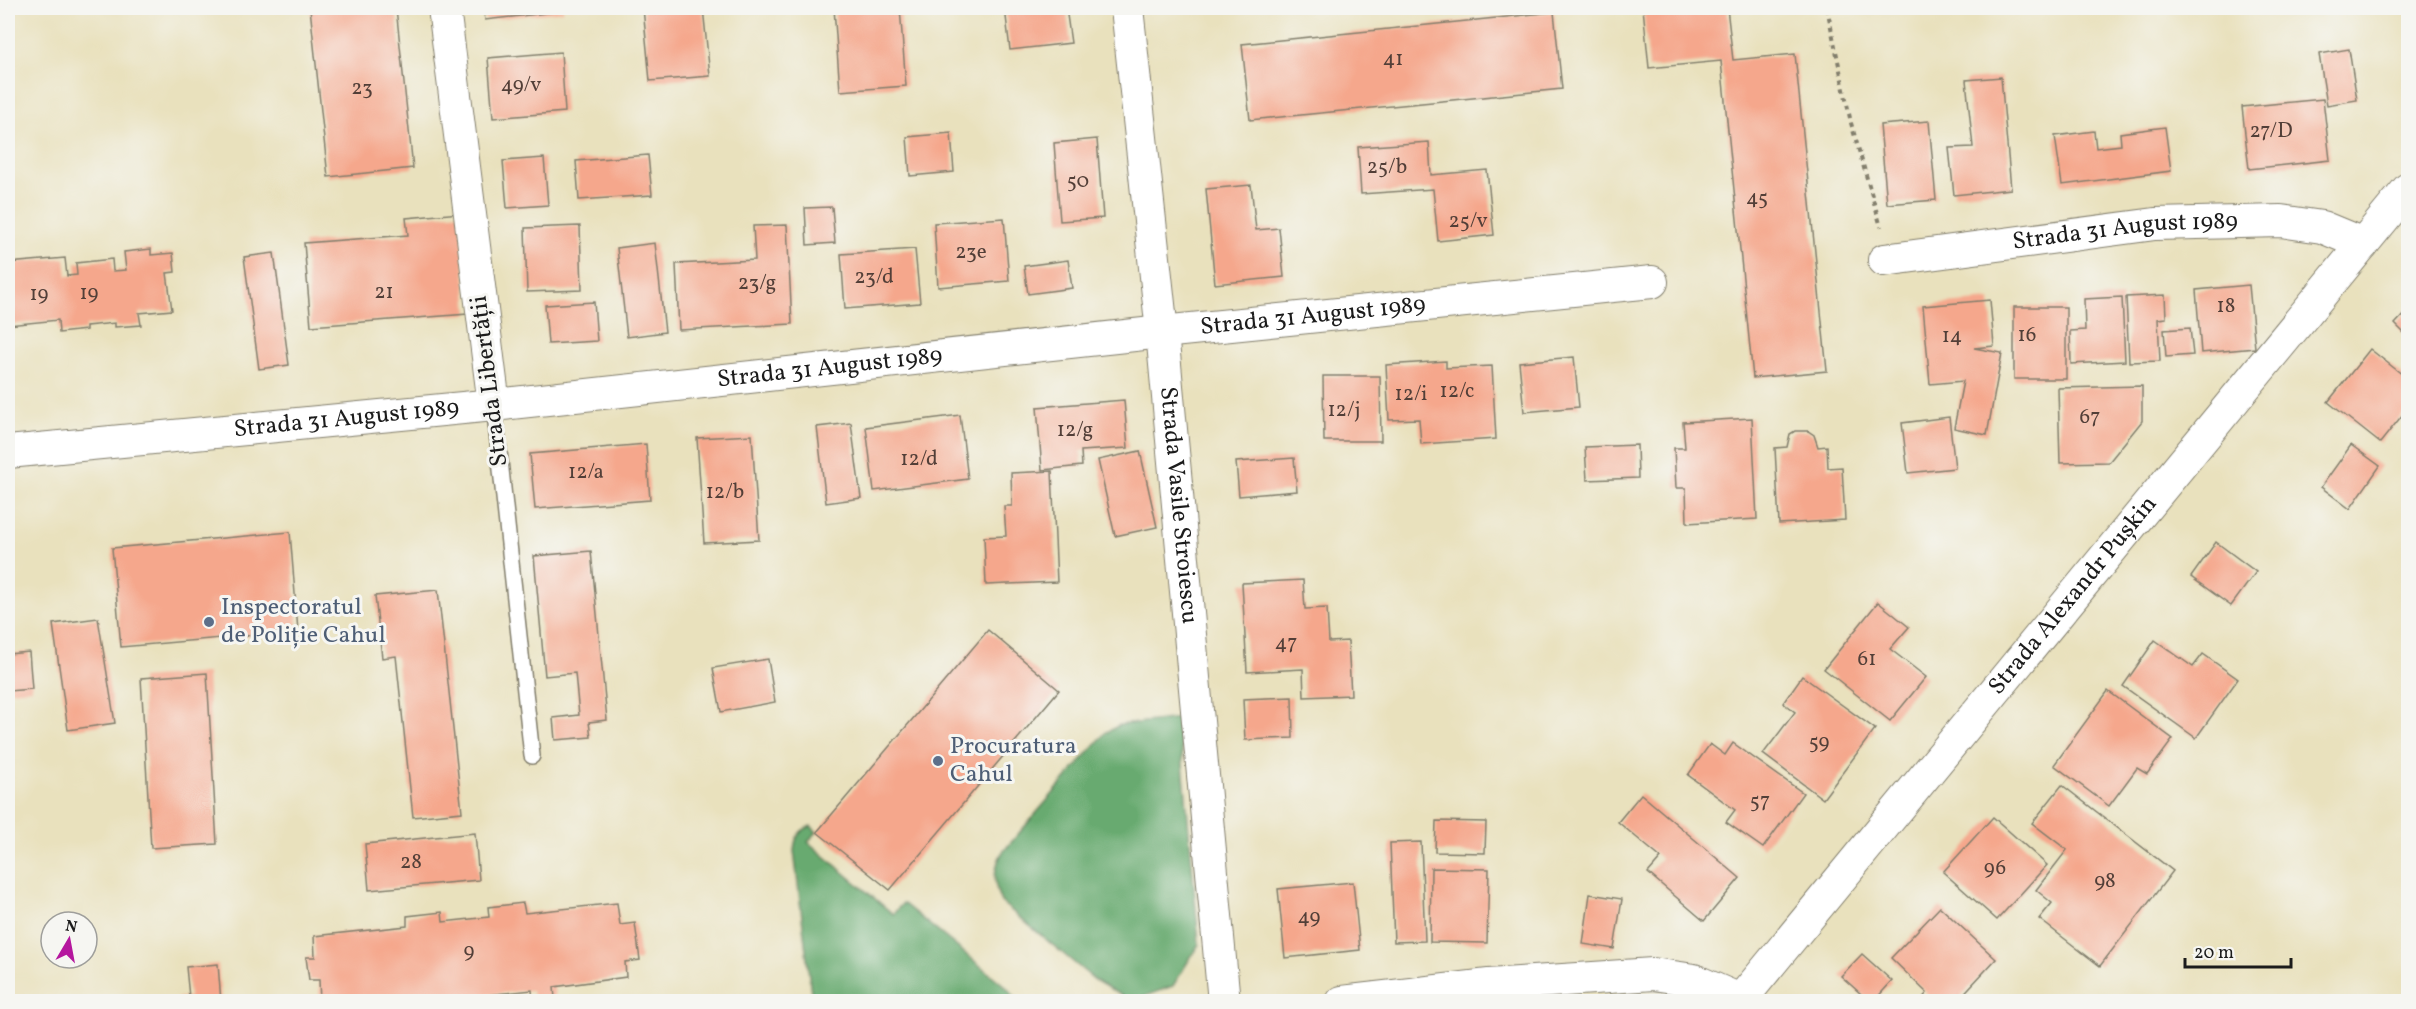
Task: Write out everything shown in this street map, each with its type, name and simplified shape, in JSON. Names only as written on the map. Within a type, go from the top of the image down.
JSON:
[{"type":"street","name":"Strada Libertății","points":[[444,8],[494,405]]},
{"type":"street","name":"Strada Vasile Stroiescu","points":[[1127,8],[1162,332],[1224,1002]]},
{"type":"street","name":"Strada Alexandr Pușkin","points":[[1740,1001],[2409,189]]},
{"type":"street","name":"Strada 31 August 1989","points":[[1887,260],[2155,224],[2281,221],[2322,227],[2363,244]]},
{"type":"street","name":"Strada 31 August 1989","points":[[8,452],[494,405],[1162,332],[1652,282]]},
{"type":"street","points":[[1341,1002],[1489,985],[1653,974],[1694,980],[1740,1001]]},
{"type":"lane","name":"Strada Libertății","points":[[494,405],[532,756]]},
{"type":"path","points":[[1827,8],[1851,123],[1887,260]]},
{"type":"green space","points":[[1179,718],[1199,944],[1173,986],[1131,1001],[1096,981],[1001,902],[995,883],[996,871],[1002,853],[1106,732],[1120,725]]},
{"type":"green space","points":[[811,826],[817,832],[808,842],[893,914],[903,903],[1005,986],[1015,997],[1015,1001],[812,1001],[794,851],[798,836]]},
{"type":"building","points":[[310,8],[396,8],[413,168],[328,177]]},
{"type":"building","points":[[483,8],[563,8],[563,11],[485,20]]},
{"type":"building","points":[[643,8],[703,8],[710,76],[650,81]]},
{"type":"building","points":[[834,8],[900,8],[906,86],[840,91]]},
{"type":"building","points":[[1005,8],[1066,8],[1071,43],[1010,50]]},
{"type":"building","points":[[1643,8],[1727,8],[1733,60],[1795,54],[1827,371],[1753,378],[1721,61],[1649,68]]},
{"type":"building","points":[[1554,12],[1562,89],[1250,120],[1242,44]]},
{"type":"building","points":[[2349,49],[2357,100],[2327,105],[2319,54]]},
{"type":"building","points":[[561,52],[565,112],[493,118],[488,58]]},
{"type":"building","points":[[2001,77],[2011,189],[1954,195],[1949,148],[1973,147],[1966,80]]},
{"type":"building","points":[[2323,99],[2330,160],[2249,169],[2242,107]]},
{"type":"building","points":[[1929,121],[1936,200],[1887,204],[1880,125]]},
{"type":"building","points":[[2165,127],[2171,171],[2062,185],[2055,136],[2094,131],[2096,148],[2121,145],[2120,133]]},
{"type":"building","points":[[951,133],[954,172],[910,176],[907,137]]},
{"type":"building","points":[[1097,139],[1103,218],[1060,221],[1054,143]]},
{"type":"building","points":[[1429,142],[1431,175],[1487,170],[1494,235],[1438,241],[1433,189],[1361,194],[1358,147]]},
{"type":"building","points":[[648,155],[652,195],[579,200],[576,161]]},
{"type":"building","points":[[544,158],[548,205],[507,208],[503,161]]},
{"type":"building","points":[[1251,185],[1256,230],[1279,228],[1284,277],[1215,284],[1206,189]]},
{"type":"building","points":[[832,207],[835,243],[807,245],[805,208]]},
{"type":"building","points":[[460,213],[468,314],[311,326],[304,243],[408,235],[406,218]]},
{"type":"building","points":[[1004,218],[1009,281],[938,287],[934,223]]},
{"type":"building","points":[[787,225],[792,324],[679,330],[676,264],[755,260],[753,226]]},
{"type":"building","points":[[580,226],[582,290],[527,292],[525,228]]},
{"type":"building","points":[[655,243],[665,332],[627,337],[617,248]]},
{"type":"building","points":[[151,249],[151,255],[173,253],[175,272],[167,273],[172,310],[139,313],[141,325],[115,327],[115,323],[86,326],[86,330],[59,333],[58,320],[8,325],[8,263],[65,258],[67,276],[77,275],[76,263],[112,259],[113,271],[126,270],[124,252]]},
{"type":"building","points":[[915,249],[920,303],[845,309],[841,254]]},
{"type":"building","points":[[274,253],[289,365],[259,369],[244,257]]},
{"type":"building","points":[[1068,260],[1072,288],[1028,294],[1024,266]]},
{"type":"building","points":[[2249,285],[2255,348],[2201,353],[2196,290]]},
{"type":"building","points":[[2165,295],[2166,318],[2158,319],[2160,361],[2129,362],[2126,297]]},
{"type":"building","points":[[2122,297],[2125,361],[2071,364],[2070,331],[2085,330],[2084,299]]},
{"type":"building","points":[[1990,300],[1994,346],[1974,348],[2002,353],[1987,435],[1954,428],[1963,381],[1930,384],[1923,306]]},
{"type":"building","points":[[594,302],[597,341],[548,344],[545,305]]},
{"type":"building","points":[[2014,307],[2066,307],[2066,379],[2014,379]]},
{"type":"building","points":[[2408,310],[2408,337],[2395,324]]},
{"type":"building","points":[[2190,328],[2193,355],[2166,357],[2164,330]]},
{"type":"building","points":[[2370,349],[2408,379],[2408,408],[2380,443],[2328,402]]},
{"type":"building","points":[[1574,357],[1579,407],[1524,412],[1519,362]]},
{"type":"building","points":[[1446,361],[1446,368],[1492,366],[1496,439],[1421,444],[1419,419],[1389,420],[1386,365]]},
{"type":"building","points":[[1323,376],[1380,376],[1381,441],[1324,441]]},
{"type":"building","points":[[2142,386],[2142,421],[2109,462],[2060,463],[2058,388]]},
{"type":"building","points":[[1124,400],[1128,448],[1081,451],[1082,466],[1042,470],[1037,407]]},
{"type":"building","points":[[960,415],[968,479],[874,491],[866,427]]},
{"type":"building","points":[[1949,417],[1955,468],[1908,473],[1902,423]]},
{"type":"building","points":[[1752,418],[1757,519],[1687,523],[1686,488],[1676,488],[1674,448],[1685,448],[1683,422]]},
{"type":"building","points":[[851,423],[861,498],[826,503],[817,427]]},
{"type":"building","points":[[1795,431],[1808,431],[1814,435],[1818,447],[1827,446],[1828,468],[1842,467],[1845,520],[1779,524],[1775,448],[1787,447],[1790,434]]},
{"type":"building","points":[[752,435],[759,540],[704,543],[697,438]]},
{"type":"building","points":[[646,444],[650,500],[535,509],[530,454]]},
{"type":"building","points":[[1637,445],[1638,478],[1587,480],[1585,447]]},
{"type":"building","points":[[2351,445],[2380,466],[2350,509],[2321,487]]},
{"type":"building","points":[[1140,451],[1157,527],[1115,536],[1098,460]]},
{"type":"building","points":[[1294,458],[1297,491],[1239,496],[1236,462]]},
{"type":"building","points":[[1052,471],[1057,582],[986,585],[984,537],[1006,536],[1004,506],[1012,506],[1011,473]]},
{"type":"building","points":[[290,532],[298,631],[121,647],[112,548]]},
{"type":"building","points":[[2216,542],[2256,572],[2231,606],[2191,577]]},
{"type":"building","points":[[591,551],[607,720],[589,722],[591,737],[555,740],[553,718],[579,715],[575,673],[545,676],[534,556]]},
{"type":"building","points":[[1303,580],[1305,609],[1327,608],[1329,642],[1348,641],[1351,695],[1304,697],[1303,669],[1247,672],[1242,583]]},
{"type":"building","points":[[438,590],[462,812],[413,817],[396,656],[382,658],[375,596]]},
{"type":"building","points":[[1878,602],[1909,627],[1890,649],[1926,677],[1890,721],[1824,669]]},
{"type":"building","points":[[98,618],[115,723],[68,730],[53,624]]},
{"type":"building","name":"Procuratura Cahul","points":[[988,630],[1059,690],[890,890],[817,832]]},
{"type":"building","points":[[2155,640],[2193,667],[2203,654],[2238,679],[2196,738],[2123,686]]},
{"type":"building","points":[[29,652],[32,689],[8,691],[8,654]]},
{"type":"building","points":[[768,659],[775,702],[721,712],[713,668]]},
{"type":"building","points":[[207,673],[217,844],[151,848],[141,678]]},
{"type":"building","points":[[1802,676],[1875,729],[1823,799],[1763,754],[1795,712],[1783,703]]},
{"type":"building","points":[[2108,691],[2173,739],[2147,774],[2137,768],[2109,806],[2054,765]]},
{"type":"building","points":[[1292,697],[1293,738],[1245,740],[1243,699]]},
{"type":"building","points":[[1733,743],[1803,793],[1763,848],[1726,822],[1735,810],[1688,775],[1710,744],[1725,755]]},
{"type":"building","points":[[2062,785],[2173,871],[2100,966],[2039,919],[2052,903],[2036,890],[2067,850],[2032,823]]},
{"type":"building","points":[[1641,794],[1740,878],[1704,921],[1648,873],[1661,858],[1618,822]]},
{"type":"building","points":[[1993,817],[2047,865],[1997,920],[1943,872]]},
{"type":"building","points":[[1436,821],[1486,822],[1485,853],[1435,852]]},
{"type":"building","points":[[475,833],[479,880],[369,890],[365,844]]},
{"type":"building","points":[[1421,842],[1425,941],[1394,942],[1390,843]]},
{"type":"building","points":[[1431,868],[1489,869],[1487,943],[1430,942]]},
{"type":"building","points":[[1353,882],[1360,950],[1285,958],[1278,889]]},
{"type":"building","points":[[1590,894],[1622,899],[1614,949],[1583,944]]},
{"type":"building","points":[[523,903],[525,913],[617,903],[620,925],[635,923],[640,960],[625,962],[626,977],[554,987],[555,999],[533,1001],[532,990],[487,995],[488,1002],[466,1002],[466,998],[442,1002],[320,1002],[319,980],[309,980],[306,957],[315,957],[314,936],[407,926],[407,916],[442,912],[443,922],[489,917],[488,907]]},
{"type":"building","points":[[1940,907],[1996,959],[1956,1002],[1919,1002],[1927,993],[1891,958]]},
{"type":"building","points":[[1862,954],[1892,981],[1873,1002],[1870,1002],[1841,976]]},
{"type":"building","points":[[218,964],[221,1002],[178,1002],[177,998],[189,997],[186,967]]},
{"type":"place","name":"Inspectoratul de Poliție Cahul","points":[[209,622]]},
{"type":"place","name":"Procuratura Cahul","points":[[938,761]]}]
